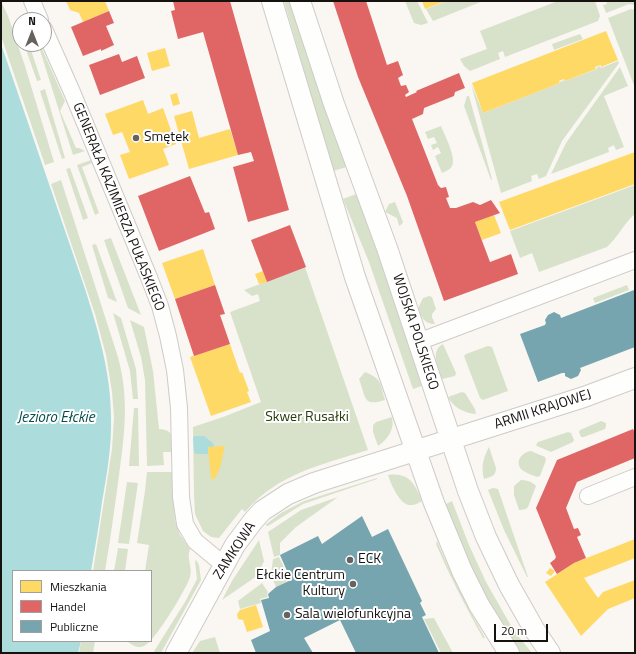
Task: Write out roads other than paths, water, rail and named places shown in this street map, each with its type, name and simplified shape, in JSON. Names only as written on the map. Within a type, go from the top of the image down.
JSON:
[{"type":"street","points":[[32,1],[37,12]]},
{"type":"street","points":[[272,1],[353,270],[434,503],[462,570],[479,605],[509,653]]},
{"type":"street","name":"WOJSKA POLSKIEGO","points":[[300,1],[334,104],[387,248],[450,440],[486,537],[509,585],[534,629],[550,653]]},
{"type":"street","name":"GENERAŁA KAZIMIERZA PUŁASKIEGO","points":[[52,48],[148,275],[168,336],[178,395],[181,497],[184,524],[195,541],[224,565]]},
{"type":"street","points":[[418,342],[635,260]]},
{"type":"street","name":"ARMII KRAJOWEJ","points":[[416,450],[633,383]]},
{"type":"street","name":"ZAMKOWA","points":[[176,653],[235,545],[262,511],[288,494],[314,483],[416,450]]},
{"type":"street","points":[[588,496],[635,477]]},
{"type":"water","name":"Jezioro Ełckie","points":[[1,44],[85,289],[99,336],[109,384],[111,428],[110,449],[91,570],[12,570],[12,642],[81,642],[78,653],[1,653]]},
{"type":"water","points":[[194,436],[204,436],[213,443],[214,447],[208,447],[208,454],[196,454],[194,452]]},
{"type":"place","name":"Smętek","points":[[136,138]]},
{"type":"place","name":"ECK","points":[[350,560]]},
{"type":"place","name":"Ełckie Centrum Kultury","points":[[353,584]]},
{"type":"place","name":"Sala wielofunkcyjna","points":[[287,615]]},
{"type":"park label","name":"Skwer Rusałki","points":[[307,418]]}]
